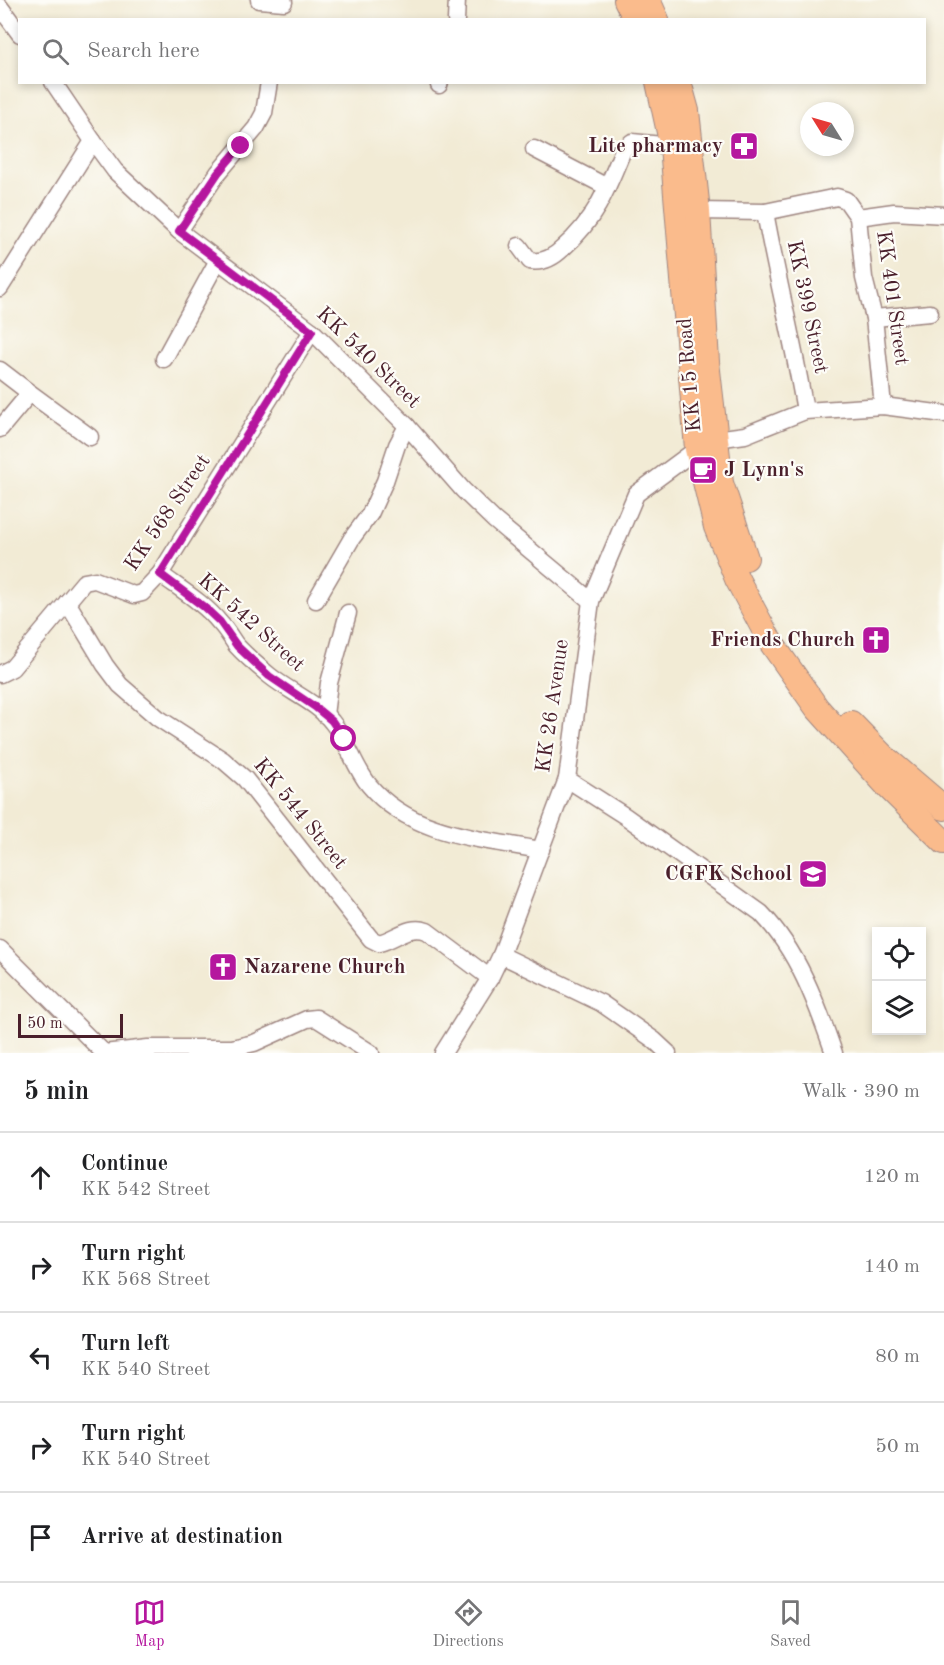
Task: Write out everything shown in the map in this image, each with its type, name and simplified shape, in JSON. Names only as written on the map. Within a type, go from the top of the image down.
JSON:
[{"type":"highway","points":[[626,0],[635,18]]},
{"type":"highway","points":[[648,0],[656,18]]},
{"type":"highway","name":"KK 15 Road","points":[[658,84],[672,146],[716,527],[737,579],[770,641],[817,708],[854,750],[944,842]]},
{"type":"highway","name":"KK 15 Road","points":[[680,84],[687,111],[698,212],[707,362],[706,444],[722,483],[747,562],[793,649],[828,697],[862,736],[944,808]]},
{"type":"street","points":[[259,0],[285,1],[281,18]]},
{"type":"street","points":[[456,18],[457,0]]},
{"type":"street","points":[[0,7],[18,31]]},
{"type":"street","name":"KK 540 Street","points":[[54,84],[115,171],[179,231],[312,331],[407,426],[463,490],[494,520],[591,601]]},
{"type":"street","points":[[179,231],[218,173],[256,128],[264,112],[269,84]]},
{"type":"street","points":[[0,288],[93,141]]},
{"type":"street","points":[[519,246],[530,261],[539,262],[557,254],[577,236],[592,217],[623,150],[632,142],[672,146]]},
{"type":"street","points":[[534,149],[607,188]]},
{"type":"street","name":"KK 401 Street","points":[[765,212],[837,197],[846,201],[858,217],[864,278],[874,318],[883,406]]},
{"type":"street","points":[[698,212],[765,212]]},
{"type":"street","name":"KK 399 Street","points":[[765,212],[777,278],[799,370],[805,411]]},
{"type":"street","points":[[858,217],[894,212],[944,215]]},
{"type":"street","points":[[164,359],[218,260]]},
{"type":"street","points":[[874,318],[930,313]]},
{"type":"street","name":"KK 568 Street","points":[[0,674],[12,668],[84,582],[94,580],[134,595],[142,593],[160,574],[312,331]]},
{"type":"street","points":[[0,370],[90,437]]},
{"type":"street","points":[[0,429],[30,393]]},
{"type":"street","points":[[706,444],[745,435],[805,411],[883,406],[944,414]]},
{"type":"street","points":[[316,600],[352,538],[370,514],[385,481],[397,445],[407,426]]},
{"type":"street","name":"KK 26 Avenue","points":[[442,1053],[490,978],[501,955],[567,779],[591,601],[636,494],[706,444]]},
{"type":"street","name":"KK 542 Street","points":[[160,574],[204,607],[220,622],[237,646],[269,676],[332,721],[368,783],[383,800],[428,826],[455,835],[541,850]]},
{"type":"street","name":"KK 544 Street","points":[[67,602],[105,665],[120,685],[158,718],[223,760],[245,779],[371,939],[379,944],[411,929],[419,928],[427,931],[490,978]]},
{"type":"street","points":[[325,715],[328,683],[348,613]]},
{"type":"street","points":[[567,779],[625,816],[761,913],[778,931],[816,1000],[834,1053]]},
{"type":"street","points":[[0,949],[104,1053],[148,1048],[232,1048],[316,1018],[371,1053]]},
{"type":"street","points":[[501,955],[601,1003],[654,1040],[668,1053]]},
{"type":"place","name":"Lite pharmacy","points":[[744,146]]},
{"type":"place","name":"J Lynn's","points":[[703,470]]},
{"type":"place","name":"Friends Church","points":[[876,640]]},
{"type":"place","name":"CGFK School","points":[[813,874]]},
{"type":"place","name":"Nazarene Church","points":[[223,967]]},
{"type":"route","points":[[241,146],[218,173],[179,231],[312,331],[160,574],[204,607],[220,622],[237,646],[269,676],[332,721],[344,739]]}]
